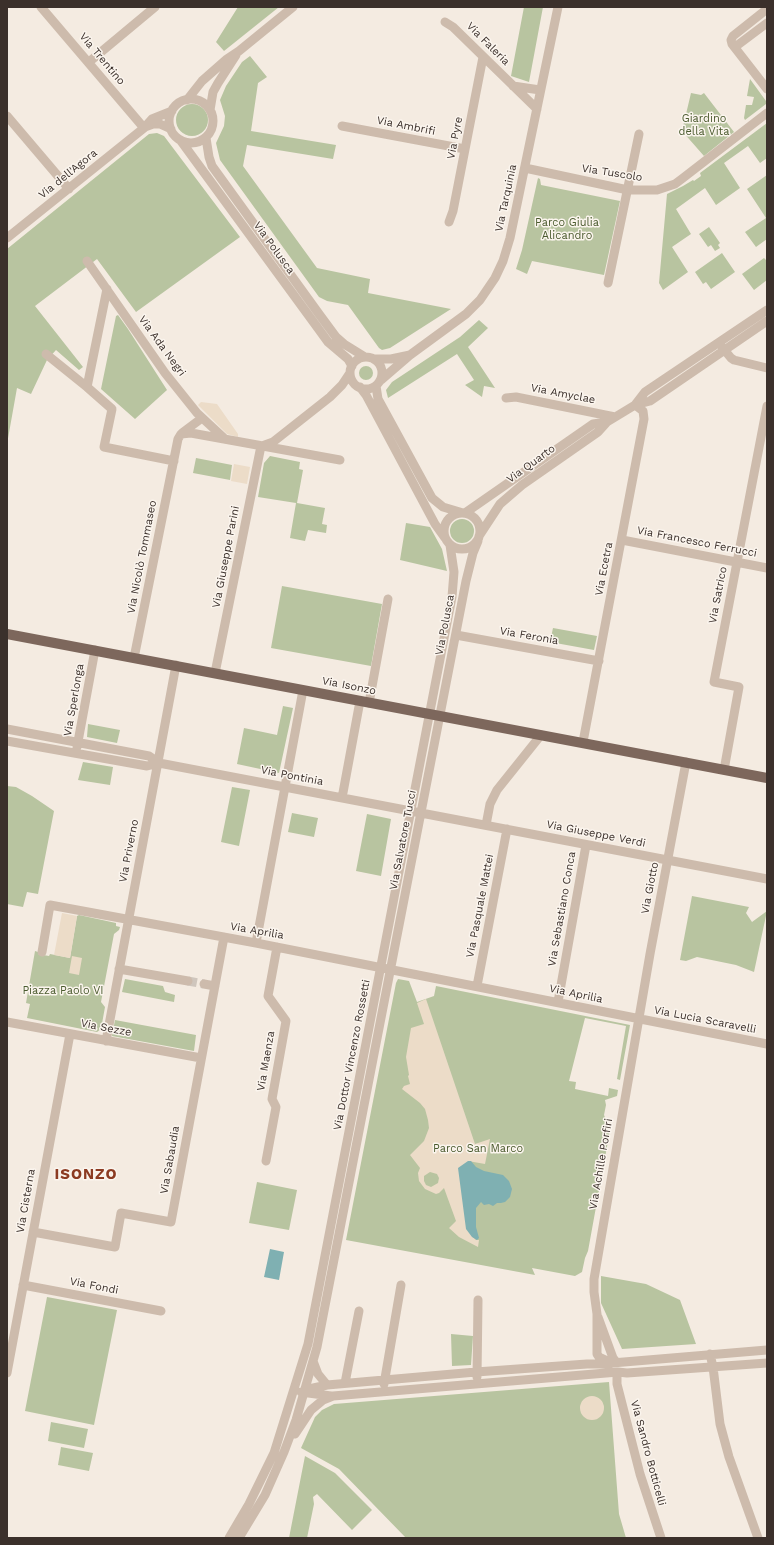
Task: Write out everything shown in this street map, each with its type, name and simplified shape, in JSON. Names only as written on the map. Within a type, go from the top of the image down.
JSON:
[{"type":"main road","name":"Via Isonzo","points":[[7,634],[767,778]]},
{"type":"street","name":"Via Trentino","points":[[41,7],[144,128]]},
{"type":"street","points":[[89,62],[154,7]]},
{"type":"street","name":"Via dell'Agora","points":[[7,238],[144,128],[152,119],[172,111],[176,106],[187,100],[202,82],[227,59],[293,7]]},
{"type":"street","name":"Via Tarquinia","points":[[378,383],[410,355],[466,314],[480,300],[495,278],[503,261],[510,238],[558,7]]},
{"type":"street","points":[[767,9],[732,37],[731,42],[767,89]]},
{"type":"street","name":"Via Faleria","points":[[445,22],[453,27],[537,109]]},
{"type":"street","points":[[735,47],[767,23]]},
{"type":"street","name":"Via dell'Agora","points":[[206,138],[211,132],[213,124],[213,117],[210,110],[213,92],[239,51]]},
{"type":"street","name":"Via Pyre","points":[[449,222],[453,211],[483,57]]},
{"type":"street","points":[[202,82],[213,92]]},
{"type":"street","points":[[512,86],[540,90]]},
{"type":"street","points":[[187,100],[194,99],[200,101],[210,110]]},
{"type":"street","points":[[172,111],[170,117],[171,129],[173,134],[180,141],[194,143],[206,138]]},
{"type":"street","name":"Via Tuscolo","points":[[525,168],[628,190],[653,190],[675,184],[767,113]]},
{"type":"street","points":[[7,116],[69,189]]},
{"type":"street","points":[[144,128],[153,124],[160,124],[171,129]]},
{"type":"street","name":"Via Ambrifi","points":[[342,126],[465,150]]},
{"type":"street","points":[[608,283],[639,134]]},
{"type":"street","name":"Via Polusca","points":[[206,138],[212,166],[336,337],[344,344],[365,357],[374,359]]},
{"type":"street","name":"Via Polusca","points":[[180,141],[328,342],[348,360],[351,370],[351,378],[366,395],[435,524],[447,541],[454,568],[454,583],[435,715]]},
{"type":"street","name":"Via Ada Negri","points":[[87,261],[165,373],[202,418],[225,439]]},
{"type":"street","points":[[87,387],[107,289]]},
{"type":"street","name":"Via Quarto","points":[[635,405],[645,392],[767,310]]},
{"type":"street","name":"Via Quarto","points":[[464,513],[485,501],[593,424],[611,419],[635,405],[650,401],[767,322]]},
{"type":"street","points":[[720,342],[725,351],[734,360],[767,368]]},
{"type":"street","points":[[46,354],[112,409],[104,447],[174,461]]},
{"type":"street","name":"Via Tarquinia","points":[[374,359],[410,355]]},
{"type":"street","points":[[261,446],[268,445],[273,442],[330,397],[342,385],[359,358],[365,357]]},
{"type":"street","points":[[374,359],[381,366],[382,375],[378,383],[378,399],[432,498],[442,507],[464,513],[471,515],[479,524],[479,538],[470,548],[454,548],[447,541],[444,532],[447,521],[452,516],[464,513]]},
{"type":"street","points":[[330,397],[358,386],[368,389],[378,383]]},
{"type":"street","name":"Via Amyclae","points":[[506,398],[516,397],[611,419]]},
{"type":"street","name":"Via Ecetra","points":[[583,742],[644,419],[643,411],[635,405]]},
{"type":"street","name":"Via Satrico","points":[[724,770],[739,687],[714,682],[767,406]]},
{"type":"street","points":[[181,434],[202,418]]},
{"type":"street","name":"Via Quarto","points":[[479,538],[489,520],[506,498],[522,484],[598,432],[611,419]]},
{"type":"street","points":[[181,434],[191,433],[340,460]]},
{"type":"street","name":"Via Nicolò Tommaseo","points":[[134,658],[178,438],[181,434]]},
{"type":"street","name":"Via Giuseppe Parini","points":[[215,673],[261,446]]},
{"type":"street","name":"Via Polusca","points":[[435,715],[456,635],[466,581],[473,553],[479,538]]},
{"type":"street","name":"Via Francesco Ferrucci","points":[[622,540],[767,568]]},
{"type":"street","points":[[342,798],[388,599]]},
{"type":"street","name":"Via Feronia","points":[[456,635],[599,661]]},
{"type":"street","name":"Via Sperlonga","points":[[76,754],[95,650]]},
{"type":"street","name":"Via Priverno","points":[[106,1041],[159,763],[176,665]]},
{"type":"street","points":[[256,942],[303,690]]},
{"type":"street","name":"Via Salvatore Tucci","points":[[381,967],[416,812],[435,715]]},
{"type":"street","name":"Via Pontinia","points":[[7,729],[149,756],[159,763]]},
{"type":"street","points":[[486,826],[490,804],[497,790],[541,735]]},
{"type":"street","name":"Via Pontinia","points":[[7,741],[147,766],[159,763],[416,812]]},
{"type":"street","name":"Via Giotto","points":[[639,1019],[686,762]]},
{"type":"street","name":"Via Salvatore Tucci","points":[[391,969],[416,812]]},
{"type":"street","name":"Via Giuseppe Verdi","points":[[416,812],[767,879]]},
{"type":"street","name":"Via Pasquale Mattei","points":[[477,986],[507,829]]},
{"type":"street","name":"Via Sebastiano Conca","points":[[558,1002],[586,845]]},
{"type":"street","points":[[42,952],[50,905],[128,920]]},
{"type":"street","name":"Via Aprilia","points":[[128,920],[256,942],[381,967]]},
{"type":"street","name":"Via Sabaudia","points":[[33,1232],[115,1247],[121,1212],[171,1222],[224,937]]},
{"type":"street","name":"Via Maenza","points":[[266,1161],[276,1107],[272,1099],[286,1021],[268,996],[277,947]]},
{"type":"street","name":"Via Dottor Vincenzo Rossetti","points":[[229,1538],[249,1504],[274,1453],[308,1344],[381,967],[391,969],[320,1332],[313,1361],[288,1443],[266,1491],[239,1538]]},
{"type":"street","points":[[119,969],[188,981]]},
{"type":"street","name":"Via Aprilia","points":[[391,969],[639,1019]]},
{"type":"street","points":[[204,984],[215,986]]},
{"type":"street","name":"Via Lucia Scaravelli","points":[[639,1019],[767,1044]]},
{"type":"street","name":"Via Achille Porfiri","points":[[615,1367],[599,1357],[597,1354],[597,1314],[594,1279],[639,1019]]},
{"type":"street","name":"Via Sezze","points":[[7,1022],[202,1058]]},
{"type":"street","name":"Via Cisterna","points":[[7,1373],[70,1034]]},
{"type":"street","name":"Via Fondi","points":[[23,1285],[160,1311]]},
{"type":"street","points":[[384,1392],[384,1380],[401,1285]]},
{"type":"street","points":[[478,1300],[476,1372],[478,1384]]},
{"type":"street","points":[[345,1383],[359,1311]]},
{"type":"street","name":"Via Achille Porfiri","points":[[597,1314],[605,1332],[615,1367]]},
{"type":"street","points":[[294,1392],[333,1396],[478,1384],[710,1354],[767,1350]]},
{"type":"street","points":[[710,1354],[720,1424],[729,1457],[758,1538]]},
{"type":"street","points":[[313,1361],[318,1374],[327,1385]]},
{"type":"street","points":[[304,1393],[309,1389],[345,1383],[587,1364],[615,1367],[627,1373],[767,1363]]},
{"type":"street","name":"Via Sandro Botticelli","points":[[615,1367],[617,1384],[640,1474],[661,1538]]},
{"type":"street","points":[[288,1443],[311,1410],[323,1400],[333,1396]]},
{"type":"green space","points":[[238,7],[279,7],[224,51],[216,42]]},
{"type":"green space","points":[[524,7],[543,7],[529,82],[511,76]]},
{"type":"green space","points":[[250,56],[267,77],[258,83],[251,131],[336,145],[333,159],[247,145],[243,166],[317,268],[370,279],[368,293],[451,309],[390,348],[382,350],[379,348],[348,305],[327,301],[319,297],[220,160],[216,143],[224,126],[225,116],[220,100],[226,86],[242,62]]},
{"type":"green space","points":[[750,79],[766,101],[766,104],[745,120],[746,105],[752,105],[754,97],[747,96]]},
{"type":"green space","name":"Giardino della Vita","points":[[691,93],[701,95],[704,93],[734,132],[704,156],[682,131]]},
{"type":"green space","points":[[192,104],[203,109],[208,120],[203,131],[192,136],[181,131],[176,120],[181,109]]},
{"type":"green space","points":[[767,123],[767,158],[760,163],[748,146],[724,163],[740,188],[716,205],[705,188],[676,209],[691,234],[672,247],[688,272],[663,290],[659,283],[667,194],[693,180],[694,181],[701,176],[700,173]]},
{"type":"green space","points":[[157,133],[164,136],[240,237],[136,312],[97,259],[35,306],[83,367],[79,370],[56,350],[47,360],[31,394],[17,388],[7,444],[7,249],[149,134]]},
{"type":"green space","points":[[767,175],[767,239],[756,247],[745,232],[766,218],[747,189]]},
{"type":"green space","name":"Parco Giulia Alicandro","points":[[538,178],[540,179],[541,185],[620,201],[604,275],[532,261],[527,274],[516,269],[522,250]]},
{"type":"green space","points":[[709,227],[720,243],[718,245],[720,248],[715,251],[711,245],[708,247],[699,234]]},
{"type":"green space","points":[[722,253],[735,272],[711,289],[706,282],[703,284],[695,272]]},
{"type":"green space","points":[[764,258],[767,261],[767,280],[754,290],[742,274]]},
{"type":"green space","points":[[118,315],[167,390],[135,419],[101,389],[116,316]]},
{"type":"green space","points":[[479,320],[488,328],[468,347],[495,388],[484,386],[482,397],[465,385],[474,380],[457,354],[388,398],[386,390],[392,382],[460,337]]},
{"type":"green space","points":[[363,366],[369,366],[373,370],[373,376],[369,380],[363,380],[359,376],[359,370]]},
{"type":"green space","points":[[270,456],[300,462],[299,469],[303,470],[297,503],[325,508],[322,524],[327,525],[326,533],[308,530],[305,541],[290,538],[296,503],[258,497],[264,463]]},
{"type":"green space","points":[[196,458],[232,465],[230,480],[193,473]]},
{"type":"green space","points":[[462,519],[471,522],[474,531],[471,540],[462,543],[453,540],[450,531],[453,522]]},
{"type":"green space","points":[[406,523],[430,527],[442,549],[447,571],[400,560]]},
{"type":"green space","points":[[282,586],[382,604],[371,666],[271,648]]},
{"type":"green space","points":[[553,628],[597,636],[594,650],[550,642]]},
{"type":"green space","points":[[283,706],[293,708],[279,773],[237,764],[244,728],[277,735]]},
{"type":"green space","points":[[88,724],[120,730],[117,743],[87,737]]},
{"type":"green space","points":[[83,762],[113,767],[110,785],[78,780]]},
{"type":"green space","points":[[7,786],[16,787],[54,811],[38,894],[27,892],[23,907],[7,904]]},
{"type":"green space","points":[[232,787],[250,790],[239,846],[221,842]]},
{"type":"green space","points":[[292,813],[318,818],[314,837],[288,832]]},
{"type":"green space","points":[[367,814],[391,819],[381,876],[356,871]]},
{"type":"green space","points":[[692,896],[749,907],[746,913],[752,922],[767,911],[754,972],[736,965],[697,957],[686,961],[680,960]]},
{"type":"green space","name":"Piazza Paolo VI","points":[[79,915],[116,923],[116,926],[120,927],[114,934],[101,1002],[105,1007],[101,1029],[97,1032],[27,1018],[30,1004],[26,1003],[35,951],[38,952],[38,954],[49,956],[50,954],[70,958],[77,916]]},
{"type":"green space","points":[[125,979],[163,986],[165,992],[175,995],[174,1002],[122,992]]},
{"type":"green space","name":"Parco San Marco","points":[[398,979],[409,981],[417,1002],[434,996],[436,986],[630,1025],[620,1080],[617,1079],[626,1026],[585,1018],[569,1081],[576,1082],[575,1089],[608,1096],[609,1088],[618,1090],[617,1096],[605,1100],[606,1105],[604,1115],[610,1130],[588,1251],[582,1272],[575,1276],[532,1268],[535,1275],[346,1240]]},
{"type":"green space","points":[[115,1020],[196,1035],[194,1051],[112,1036]]},
{"type":"green space","points":[[257,1182],[297,1190],[289,1230],[249,1223]]},
{"type":"green space","points":[[601,1276],[646,1284],[680,1300],[696,1344],[622,1349],[601,1303]]},
{"type":"green space","points":[[47,1297],[117,1310],[94,1425],[25,1411]]},
{"type":"green space","points":[[451,1334],[473,1336],[471,1365],[452,1366]]},
{"type":"green space","points":[[609,1382],[619,1514],[626,1538],[406,1538],[339,1469],[301,1448],[315,1417],[322,1410],[334,1404]]},
{"type":"green space","points":[[51,1422],[88,1429],[84,1448],[48,1441]]},
{"type":"green space","points":[[61,1447],[93,1453],[89,1471],[58,1465]]},
{"type":"green space","points":[[305,1456],[335,1473],[372,1510],[352,1530],[317,1494],[313,1497],[314,1504],[307,1538],[289,1538]]},
{"type":"shaded area","points":[[201,402],[217,404],[238,434],[238,437],[227,434],[198,405]]},
{"type":"shaded area","points":[[234,464],[250,467],[247,484],[231,481]]},
{"type":"shaded area","name":"Piazza Paolo VI","points":[[62,913],[77,916],[70,958],[54,955]]},
{"type":"shaded area","points":[[72,956],[82,958],[79,975],[69,973]]},
{"type":"shaded area","points":[[426,999],[475,1144],[490,1139],[485,1164],[468,1161],[471,1235],[476,1240],[479,1240],[478,1247],[459,1237],[449,1228],[456,1221],[444,1188],[436,1194],[425,1189],[419,1181],[418,1173],[420,1168],[410,1155],[424,1141],[429,1128],[425,1109],[420,1103],[402,1089],[404,1086],[410,1084],[406,1057],[411,1028],[424,1024],[417,1003]],"holes":[[[430,1172],[437,1174],[439,1178],[438,1183],[431,1187],[426,1185],[424,1176]]]},
{"type":"shaded area","points":[[592,1396],[597,1397],[603,1403],[603,1413],[597,1419],[592,1420],[587,1419],[581,1413],[580,1408],[581,1403],[587,1397]]},
{"type":"water","points":[[468,1161],[471,1161],[476,1167],[484,1171],[503,1175],[509,1181],[512,1189],[510,1197],[505,1202],[497,1203],[493,1206],[489,1204],[484,1205],[481,1202],[476,1208],[476,1227],[479,1238],[477,1240],[472,1237],[466,1229],[458,1168]]},
{"type":"water","points":[[270,1249],[284,1252],[279,1280],[264,1277]]},
{"type":"tunnel","points":[[188,981],[204,984]]},
{"type":"district","name":"ISONZO","points":[[86,1175]]}]
